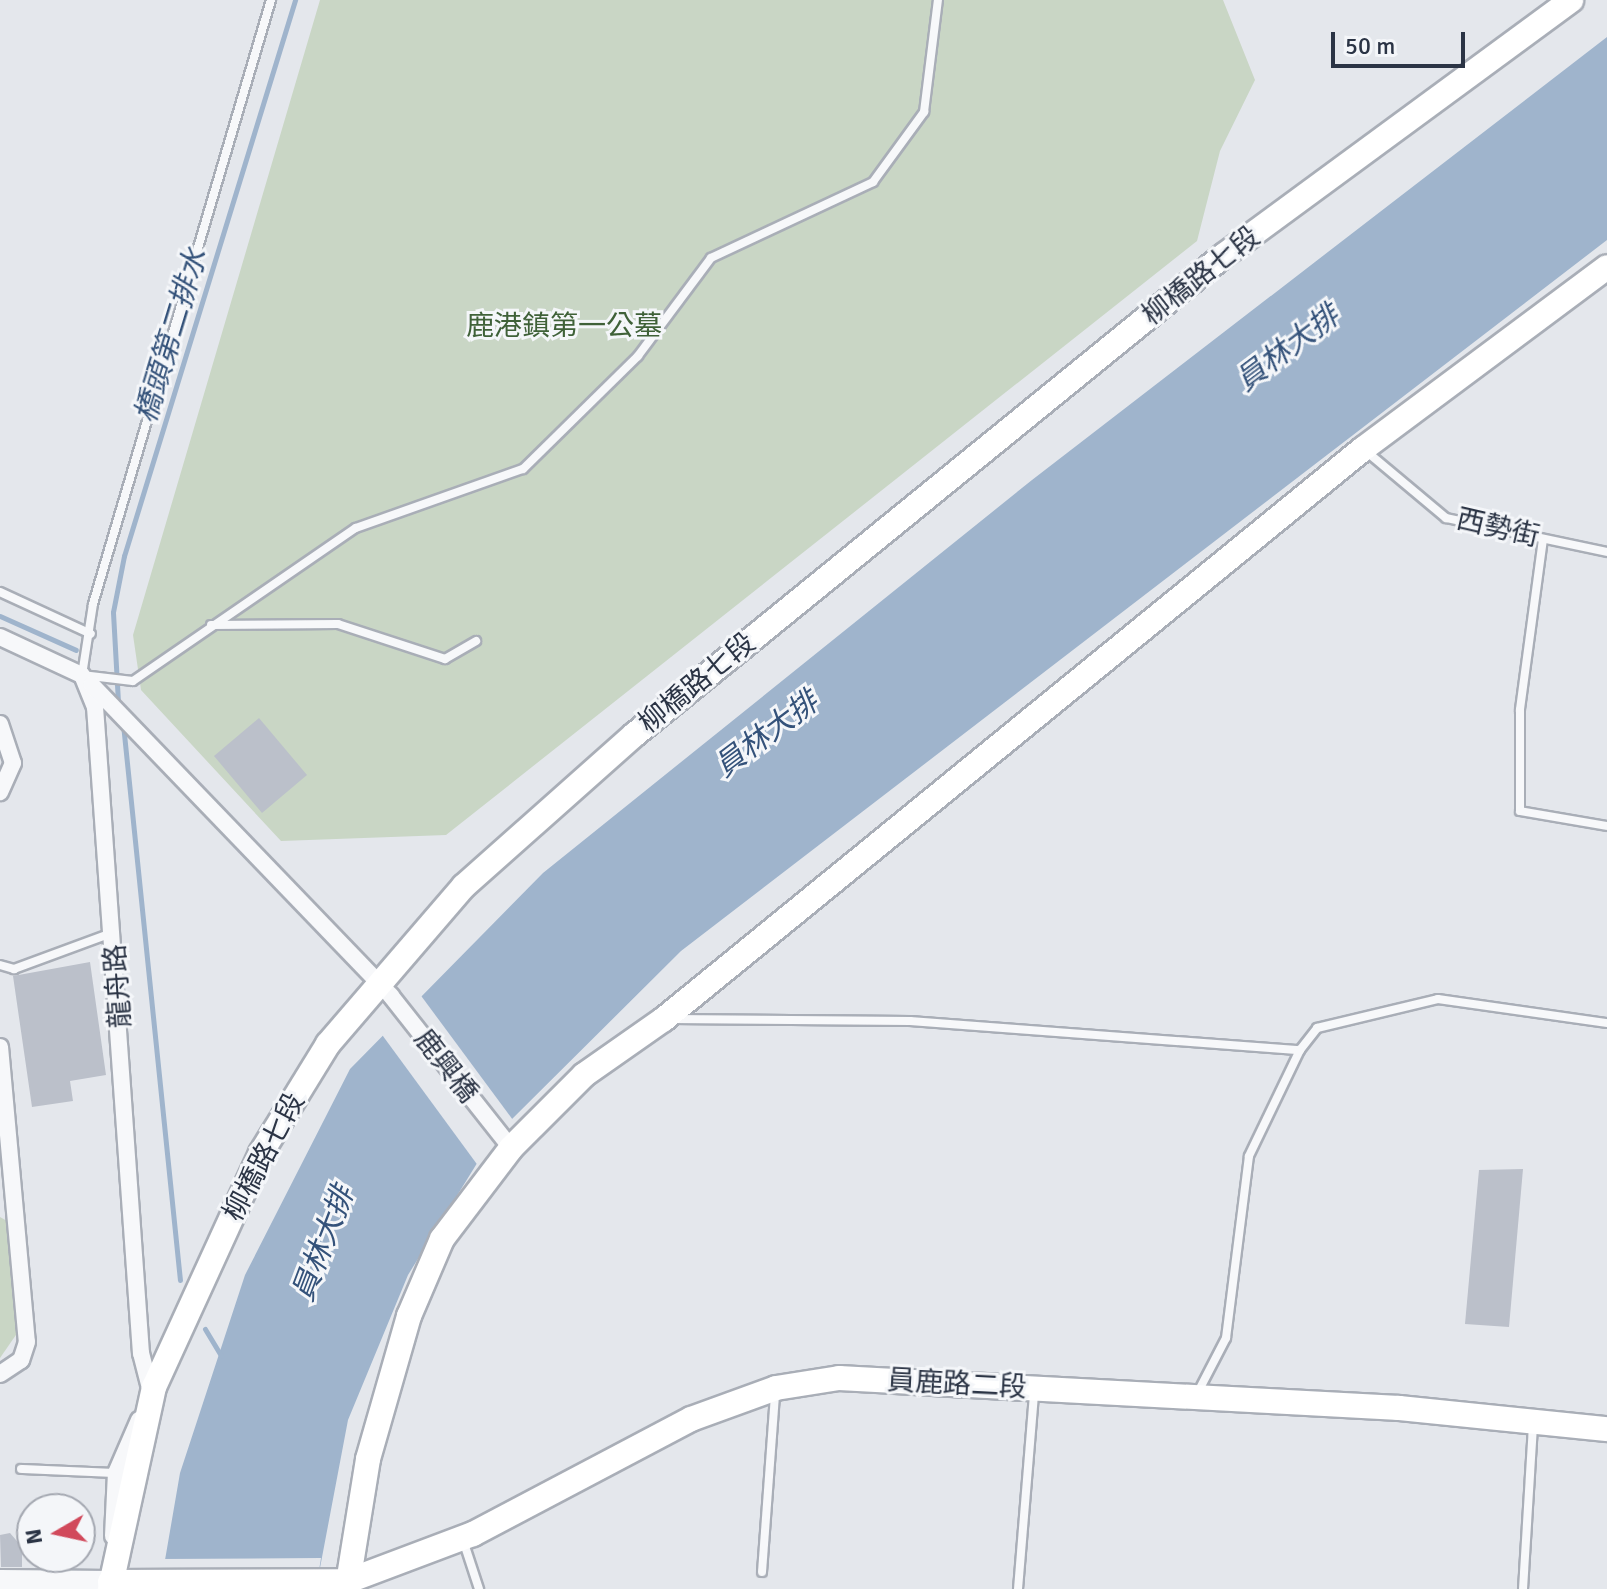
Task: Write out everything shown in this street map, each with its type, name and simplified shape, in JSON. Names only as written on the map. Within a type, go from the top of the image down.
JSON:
[{"type":"main road","name":"柳橋路七段","points":[[110,1585],[154,1387],[261,1153],[328,1044],[385,990],[464,886],[634,735],[1223,256],[1571,0]]},
{"type":"main road","points":[[110,1585],[137,1581],[320,1580],[348,1586],[368,1459],[409,1316],[442,1239],[506,1142],[584,1075],[664,1019],[1363,449],[1607,267]]},
{"type":"main road","name":"員鹿路二段","points":[[348,1586],[462,1537],[691,1419],[776,1388],[839,1378],[1034,1388],[1607,1429]]},
{"type":"street","points":[[0,637],[88,676]]},
{"type":"street","name":"鹿興橋","points":[[88,676],[385,990],[506,1142]]},
{"type":"street","name":"龍舟路","points":[[88,676],[99,730],[141,1353],[154,1387]]},
{"type":"street","points":[[0,724],[13,763],[0,792]]},
{"type":"street","points":[[0,1047],[27,1342],[21,1360],[0,1374]]},
{"type":"street","points":[[0,1581],[110,1585],[116,1473],[154,1387]]},
{"type":"lane","points":[[271,0],[93,604],[88,676],[124,680],[356,528],[523,469],[638,356],[711,258],[873,182],[924,112],[938,0]]},
{"type":"lane","name":"西勢街","points":[[1363,449],[1446,518],[1607,552]]},
{"type":"lane","points":[[1543,539],[1520,710],[1520,811],[1607,826]]},
{"type":"lane","points":[[0,592],[91,634]]},
{"type":"lane","points":[[209,625],[338,624],[445,659],[476,641]]},
{"type":"lane","points":[[0,965],[14,969],[114,933]]},
{"type":"lane","points":[[1194,1400],[1226,1338],[1249,1156],[1300,1050],[1317,1028],[1438,999],[1607,1023]]},
{"type":"lane","points":[[664,1019],[910,1021],[1300,1050]]},
{"type":"lane","points":[[0,1196],[16,1207]]},
{"type":"lane","points":[[762,1572],[776,1388]]},
{"type":"lane","points":[[1018,1589],[1034,1388]]},
{"type":"lane","points":[[1523,1589],[1533,1422]]},
{"type":"lane","points":[[21,1469],[116,1473]]},
{"type":"lane","points":[[462,1537],[479,1589]]},
{"type":"green space","name":"鹿港鎮第一公墓","points":[[320,0],[1223,0],[1255,80],[1220,151],[1197,241],[446,835],[281,841],[141,690],[133,635]]},
{"type":"green space","points":[[0,1217],[7,1221],[18,1332],[0,1358]]},
{"type":"water","name":"員林大排","points":[[1607,37],[1607,240],[681,951],[492,1139],[408,1275],[348,1420],[316,1589],[160,1589],[180,1473],[245,1275],[350,1069],[543,873],[1032,480]]},
{"type":"pier","points":[[419,993],[513,1120],[479,1167],[380,1032]]},
{"type":"pier","points":[[321,1558],[316,1589],[156,1589],[161,1559]]},
{"type":"building","points":[[259,718],[307,775],[262,813],[214,756]]},
{"type":"building","points":[[90,962],[106,1075],[70,1081],[73,1101],[32,1107],[13,976]]},
{"type":"building","points":[[1523,1169],[1509,1327],[1465,1324],[1479,1170]]},
{"type":"building","points":[[10,1533],[16,1540],[16,1567],[1,1567],[0,1535]]},
{"type":"waterway","name":"橋頭第二排水","points":[[118,702],[113,612],[124,556],[295,0]]},
{"type":"waterway","points":[[0,616],[76,650]]},
{"type":"waterway","points":[[123,724],[180,1280]]},
{"type":"waterway","points":[[205,1329],[221,1356]]}]
